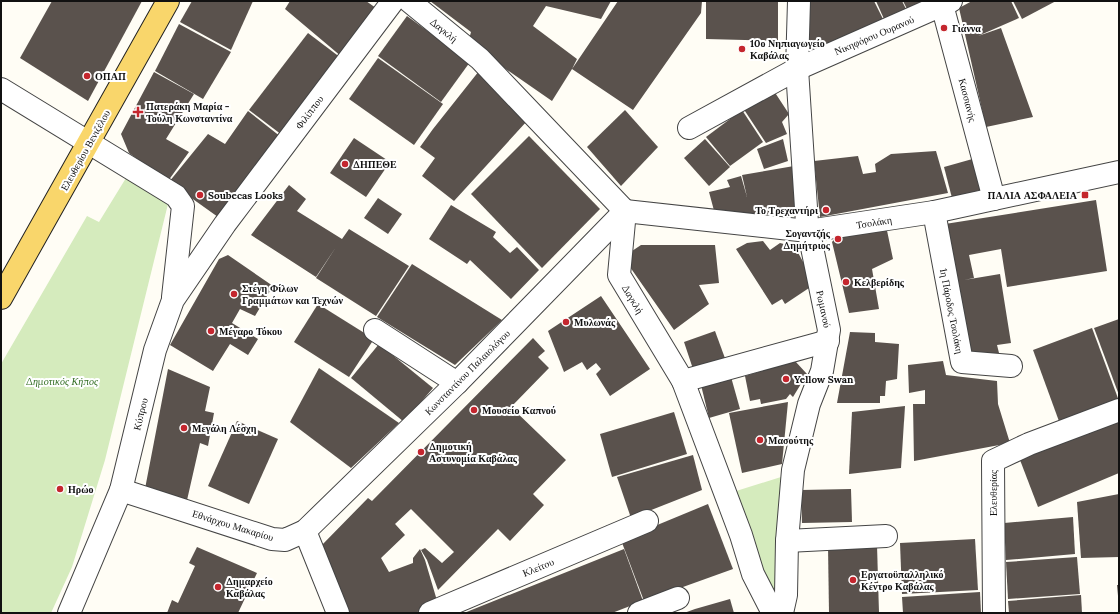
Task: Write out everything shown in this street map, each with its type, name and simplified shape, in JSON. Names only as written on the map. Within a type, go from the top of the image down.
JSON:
[{"type":"main road","name":"Ελευθερίου Βενιζέλου","points":[[1,298],[168,1]]},
{"type":"street","name":"Φιλίππου","points":[[225,224],[392,1]]},
{"type":"street","name":"Δαγκλή","points":[[409,1],[480,59],[625,211],[619,275],[682,381],[741,535],[753,574],[774,613]]},
{"type":"street","name":"Ρωμανού","points":[[782,613],[786,595],[787,541],[793,470],[809,404],[822,371],[829,330],[808,231],[797,69],[799,1]]},
{"type":"street","name":"Νικηφόρου Ουρανού","points":[[797,69],[945,3]]},
{"type":"street","name":"Κασσιανής","points":[[945,3],[994,199]]},
{"type":"street","points":[[689,128],[797,69]]},
{"type":"street","points":[[1,89],[176,196],[183,206],[173,300]]},
{"type":"street","name":"Τσολάκη","points":[[625,211],[808,231],[934,212],[1119,172]]},
{"type":"street","name":"Κωνσταντίνου Παλαιολόγου","points":[[305,531],[457,383],[625,211]]},
{"type":"street","name":"1η Πάροδος Τσολάκη","points":[[934,212],[962,362],[1011,366]]},
{"type":"street","name":"Κύπρου","points":[[69,613],[121,490],[155,350],[173,300],[225,224]]},
{"type":"street","points":[[375,330],[457,383]]},
{"type":"street","points":[[682,381],[828,341]]},
{"type":"street","name":"Ελευθερίας","points":[[994,613],[993,462],[1029,444],[1119,410]]},
{"type":"street","name":"Εθνάρχου Μακαρίου","points":[[121,490],[272,539],[285,540],[305,531]]},
{"type":"street","name":"Κλείτου","points":[[430,613],[647,521]]},
{"type":"street","points":[[305,531],[338,613]]},
{"type":"street","points":[[787,541],[886,536]]},
{"type":"street","points":[[639,613],[678,598]]},
{"type":"green space","name":"Δημοτικός Κήπος","points":[[126,178],[168,204],[105,460],[72,567],[51,613],[1,613],[1,364],[87,216],[99,222]]},
{"type":"green space","points":[[781,477],[778,588],[769,591],[733,492]]},
{"type":"building","points":[[52,1],[142,1],[88,101],[20,58]]},
{"type":"building","points":[[192,1],[253,1],[231,50],[180,22]]},
{"type":"building","points":[[290,1],[366,1],[376,8],[342,57],[285,9]]},
{"type":"building","points":[[430,1],[611,1],[601,19],[546,6],[533,26],[577,59],[552,101],[468,43],[471,32]]},
{"type":"building","points":[[618,1],[702,1],[701,13],[633,110],[572,69]]},
{"type":"building","points":[[706,1],[778,1],[778,41],[706,39]]},
{"type":"building","points":[[810,1],[874,1],[886,25],[823,55],[809,47]]},
{"type":"building","points":[[876,1],[902,1],[906,9],[884,19]]},
{"type":"building","points":[[903,1],[926,1],[907,9]]},
{"type":"building","points":[[972,1],[1011,1],[1019,18],[978,36],[1001,28],[1033,117],[986,127],[959,8]]},
{"type":"building","points":[[1013,1],[1056,1],[1022,19]]},
{"type":"building","points":[[407,16],[470,62],[441,102],[378,56]]},
{"type":"building","points":[[179,24],[231,52],[203,99],[155,71]]},
{"type":"building","points":[[308,33],[341,58],[282,135],[249,110]]},
{"type":"building","points":[[378,58],[443,104],[414,145],[349,99]]},
{"type":"building","points":[[479,71],[527,121],[454,201],[422,176],[435,158],[420,147]]},
{"type":"building","points":[[154,72],[194,94],[166,139],[189,152],[168,181],[129,153],[121,134]]},
{"type":"building","points":[[772,88],[789,114],[782,122],[787,134],[766,143],[743,108]]},
{"type":"building","points":[[625,110],[658,147],[621,186],[587,147]]},
{"type":"building","points":[[742,110],[763,142],[730,166],[706,137]]},
{"type":"building","points":[[248,111],[281,137],[218,217],[169,182],[208,134],[225,144]]},
{"type":"building","points":[[529,136],[600,209],[542,268],[471,194]]},
{"type":"building","points":[[354,138],[390,162],[366,197],[330,173]]},
{"type":"building","points":[[705,139],[730,167],[709,186],[684,158]]},
{"type":"building","points":[[783,139],[788,161],[764,169],[757,149]]},
{"type":"building","points":[[936,151],[948,193],[820,217],[814,161],[858,156],[863,174],[876,172],[875,164],[891,154]]},
{"type":"building","points":[[976,158],[984,189],[952,198],[944,167]]},
{"type":"building","points":[[794,166],[800,204],[794,212],[716,218],[709,192],[730,187],[727,180],[741,176],[747,197],[742,175]]},
{"type":"building","points":[[289,185],[306,199],[297,211],[342,239],[349,229],[409,266],[376,316],[316,278],[336,247],[316,277],[251,235]]},
{"type":"building","points":[[378,198],[402,214],[388,234],[364,218]]},
{"type":"building","points":[[1096,200],[1107,271],[1007,287],[1001,249],[969,255],[974,278],[964,280],[1000,274],[1011,343],[997,345],[999,353],[969,358],[945,224]]},
{"type":"building","points":[[451,205],[496,232],[493,237],[510,253],[517,247],[539,270],[511,299],[470,260],[467,264],[429,239]]},
{"type":"building","points":[[885,221],[893,259],[872,269],[879,309],[849,313],[832,242],[841,231]]},
{"type":"building","points":[[763,241],[770,250],[780,243],[795,247],[815,284],[785,304],[782,299],[772,305],[736,249],[747,243]]},
{"type":"building","points":[[641,245],[715,245],[719,283],[699,285],[709,304],[674,330],[623,257]]},
{"type":"building","points":[[228,255],[273,286],[255,316],[240,309],[232,323],[258,339],[248,355],[230,344],[213,371],[170,345],[219,259]]},
{"type":"building","points":[[412,264],[502,320],[455,365],[377,317]]},
{"type":"building","points":[[601,296],[650,369],[610,396],[596,374],[601,369],[596,363],[587,370],[582,362],[564,372],[548,331]]},
{"type":"building","points":[[318,304],[374,339],[349,377],[294,342]]},
{"type":"building","points":[[1119,319],[1119,395],[1094,328]]},
{"type":"building","points":[[1092,328],[1119,401],[1060,424],[1033,350]]},
{"type":"building","points":[[715,331],[726,361],[694,372],[684,342]]},
{"type":"building","points":[[850,332],[875,333],[875,342],[899,344],[897,379],[886,381],[885,396],[880,396],[880,403],[837,403]]},
{"type":"building","points":[[533,338],[545,351],[538,357],[549,368],[511,407],[566,460],[533,494],[544,505],[510,541],[498,529],[438,590],[427,560],[421,550],[425,548],[442,563],[454,552],[411,509],[395,524],[405,535],[381,558],[389,572],[413,563],[413,558],[420,549],[425,560],[438,604],[415,613],[344,613],[321,546],[368,498],[372,501]]},
{"type":"building","points":[[379,344],[433,388],[404,422],[351,378]]},
{"type":"building","points":[[795,361],[807,374],[793,397],[790,394],[786,399],[761,404],[760,399],[750,401],[745,376]]},
{"type":"building","points":[[943,361],[946,375],[997,381],[998,404],[1010,443],[914,461],[913,404],[925,404],[925,390],[909,393],[908,365]]},
{"type":"building","points":[[319,368],[399,423],[351,468],[290,422]]},
{"type":"building","name":"Μεγάλη Λέσχη","points":[[168,369],[210,387],[205,411],[214,413],[208,446],[200,443],[185,509],[144,494]]},
{"type":"building","points":[[731,377],[740,409],[709,418],[701,385]]},
{"type":"building","name":"Μασούτης","points":[[788,402],[782,464],[742,473],[729,413]]},
{"type":"building","points":[[905,406],[901,468],[849,474],[852,412]]},
{"type":"building","points":[[674,412],[687,454],[612,477],[600,434]]},
{"type":"building","points":[[1119,419],[1119,473],[1038,507],[1020,460]]},
{"type":"building","points":[[237,421],[278,439],[249,504],[208,486]]},
{"type":"building","points":[[693,455],[702,490],[631,518],[617,477]]},
{"type":"building","points":[[851,489],[852,522],[802,523],[801,490]]},
{"type":"building","points":[[1119,494],[1119,557],[1081,558],[1077,502]]},
{"type":"building","points":[[708,504],[733,569],[644,601],[621,540]]},
{"type":"building","points":[[1073,517],[1075,554],[1006,560],[1004,523]]},
{"type":"building","points":[[975,539],[978,590],[902,594],[900,543]]},
{"type":"building","name":"Εργατοϋπαλληλικό Κέντρο Καβάλας","points":[[877,545],[879,613],[829,613],[828,546]]},
{"type":"building","name":"Δημαρχείο Καβάλας","points":[[197,547],[257,573],[238,613],[167,613],[172,600],[178,603],[195,566],[189,563]]},
{"type":"building","points":[[624,549],[643,601],[612,613],[464,613]]},
{"type":"building","points":[[1077,557],[1080,594],[1008,599],[1006,562]]},
{"type":"building","points":[[1117,585],[1119,585],[1119,596],[1118,596]]},
{"type":"building","points":[[980,592],[981,613],[903,613],[902,597]]},
{"type":"building","points":[[1081,595],[1082,613],[1009,613],[1008,601]]},
{"type":"building","points":[[730,599],[734,613],[684,613],[695,609]]},
{"type":"place","name":"Γιάννα","points":[[944,28]]},
{"type":"place","name":"10ο Νηπιαγωγείο Καβάλας","points":[[742,49]]},
{"type":"place","name":"ΟΠΑΠ","points":[[87,76]]},
{"type":"place","name":"Πατεράκη Μαρία - Τούλη Κωνσταντίνα","points":[[138,112]]},
{"type":"place","name":"ΔΗΠΕΘΕ","points":[[345,164]]},
{"type":"place","name":"Soubecas Looks","points":[[200,195]]},
{"type":"place","name":"ΠΑΛΙΑ ΑΣΦΑΛΕΙΑ","points":[[1085,195]]},
{"type":"place","name":"Το Τρεχαντήρι","points":[[826,210]]},
{"type":"place","name":"Σογαντζής Δημήτριος","points":[[838,239]]},
{"type":"place","name":"Κελβερίδης","points":[[846,282]]},
{"type":"place","name":"Στέγη Φίλων Γραμμάτων και Τεχνών","points":[[234,294]]},
{"type":"place","name":"Μυλωνάς","points":[[566,322]]},
{"type":"place","name":"Μέγαρο Τόκου","points":[[211,331]]},
{"type":"place","name":"Yellow Swan","points":[[786,379]]},
{"type":"place","name":"Μουσείο Καπνού","points":[[474,410]]},
{"type":"place","name":"Μεγάλη Λέσχη","points":[[184,428]]},
{"type":"place","name":"Μασούτης","points":[[760,440]]},
{"type":"place","name":"Δημοτική Αστυνομία Καβάλας","points":[[421,452]]},
{"type":"place","name":"Ηρώο","points":[[60,489]]},
{"type":"place","name":"Εργατοϋπαλληλικό Κέντρο Καβάλας","points":[[853,580]]},
{"type":"place","name":"Δημαρχείο Καβάλας","points":[[218,587]]}]
